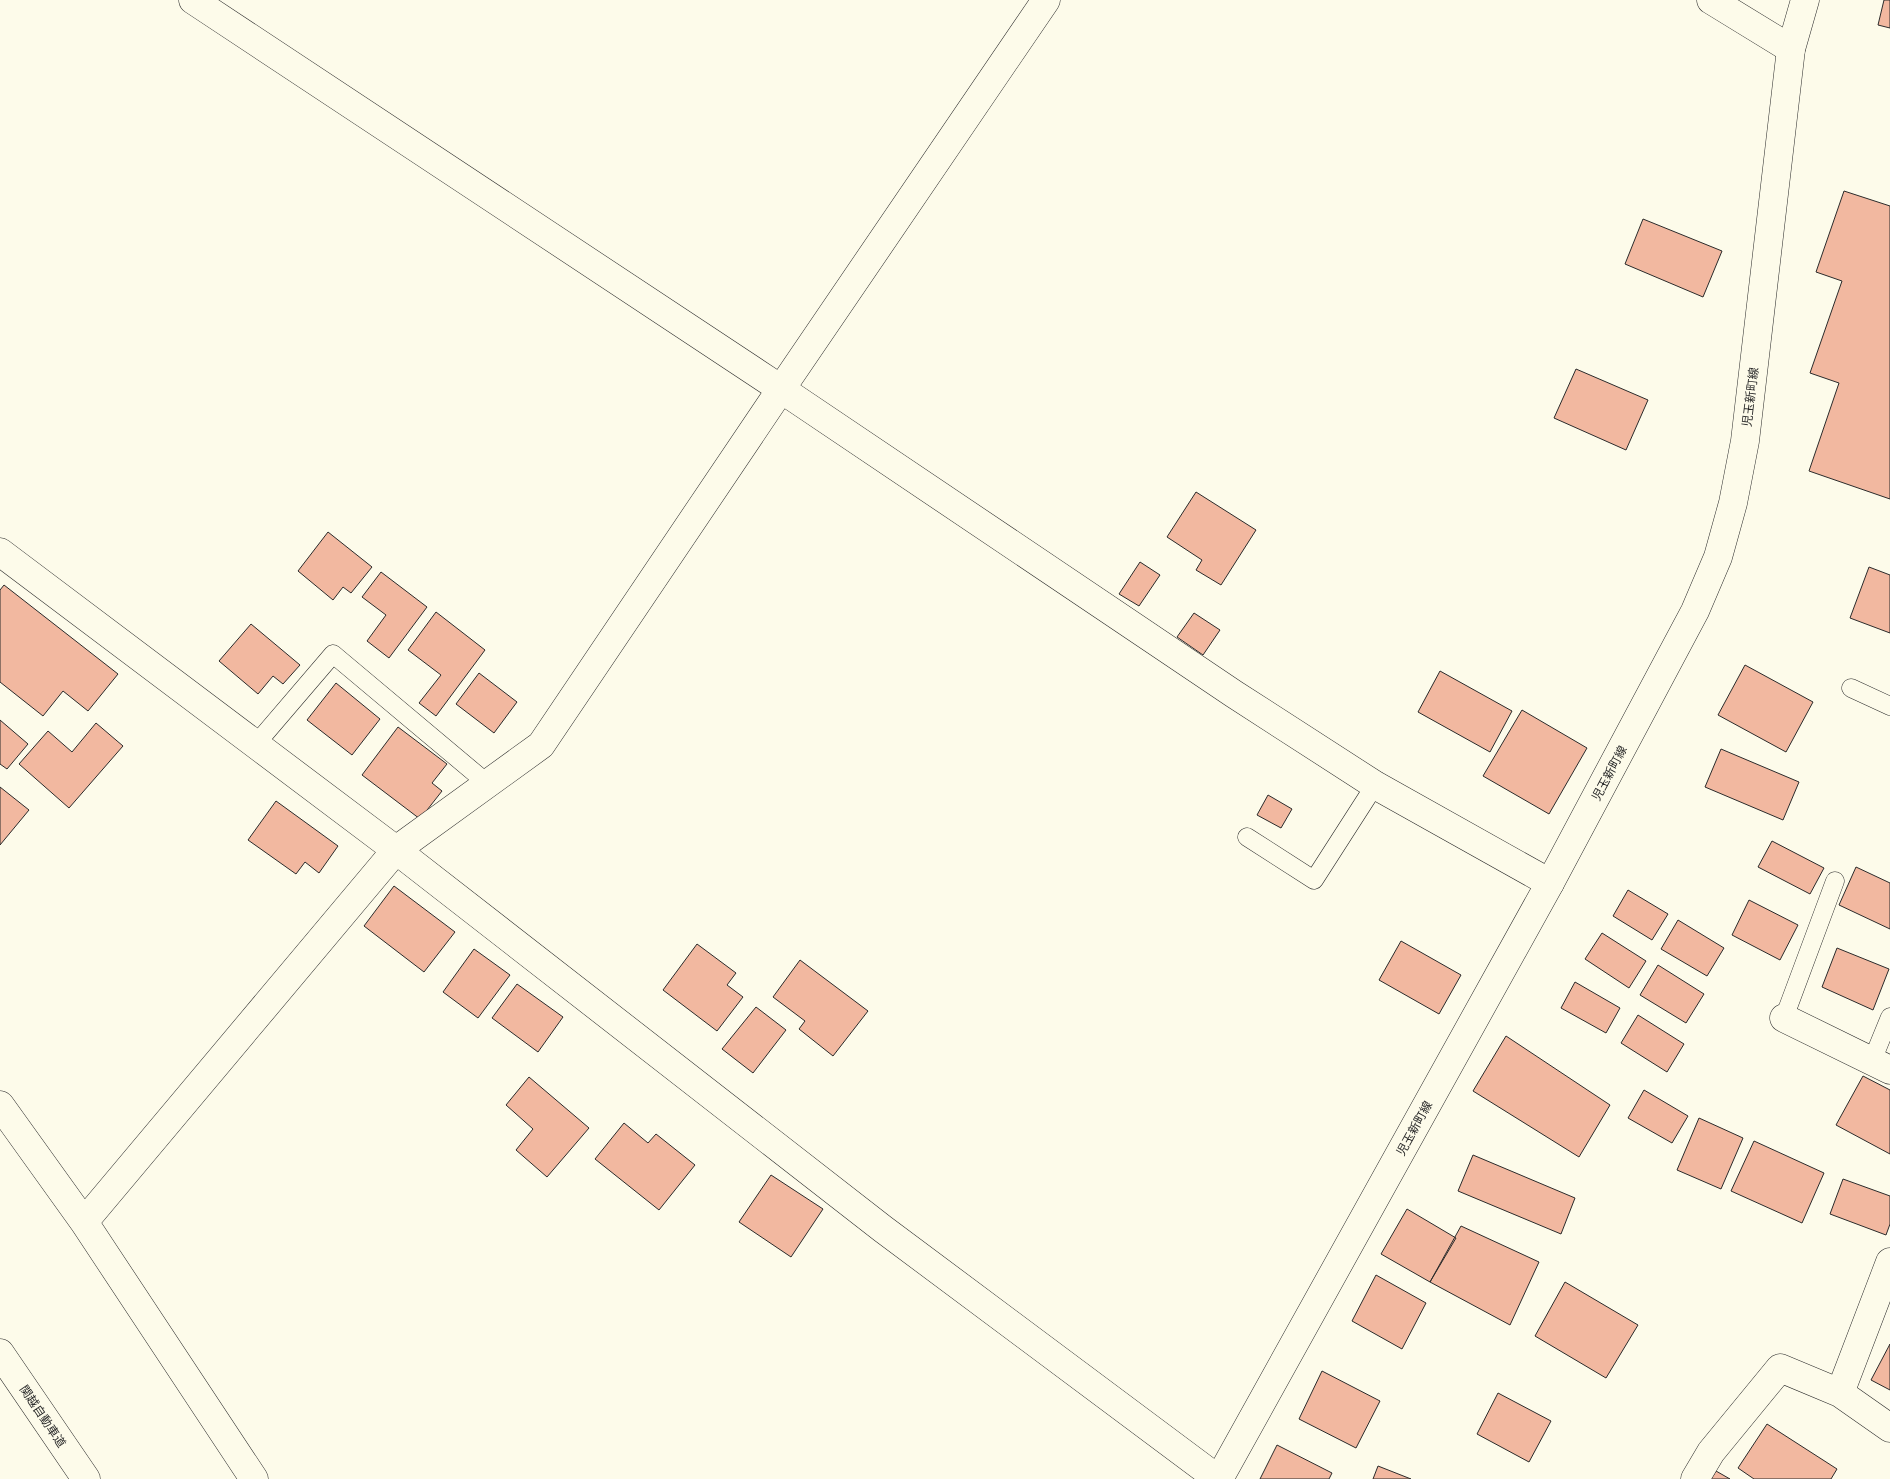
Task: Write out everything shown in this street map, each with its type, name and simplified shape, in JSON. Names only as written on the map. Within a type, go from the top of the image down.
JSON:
[{"type":"main road","points":[[193,0],[781,389],[1234,694],[1375,785],[1550,883]]},
{"type":"main road","points":[[84,1222],[396,850],[541,745],[1046,0]]},
{"type":"main road","points":[[1711,0],[1791,49]]},
{"type":"main road","name":"児玉新町線","points":[[1218,1479],[1550,883],[1695,610],[1718,557],[1733,502],[1745,441],[1791,49],[1805,0]]},
{"type":"main road","points":[[0,552],[396,850],[882,1229],[1218,1479]]},
{"type":"main road","points":[[1784,1018],[1881,1066]]},
{"type":"main road","points":[[0,1106],[84,1222],[254,1479]]},
{"type":"main road","points":[[1840,1393],[1890,1262]]},
{"type":"main road","name":"関越自動車道","points":[[0,1353],[86,1479]]},
{"type":"main road","points":[[1695,1479],[1711,1452],[1780,1368],[1840,1393],[1890,1428]]},
{"type":"lane","points":[[256,744],[333,654],[488,784]]},
{"type":"lane","points":[[1851,688],[1890,706]]},
{"type":"lane","points":[[1247,837],[1314,880],[1375,785]]},
{"type":"lane","points":[[1784,1018],[1835,881]]},
{"type":"lane","points":[[1881,1066],[1890,1017]]},
{"type":"building","points":[[1884,0],[1890,0],[1890,28],[1878,25]]},
{"type":"building","points":[[1844,191],[1890,206],[1890,499],[1809,471],[1839,383],[1810,373],[1842,281],[1816,272]]},
{"type":"building","points":[[1643,219],[1722,251],[1703,297],[1625,264]]},
{"type":"building","points":[[1576,369],[1648,400],[1626,450],[1554,418]]},
{"type":"building","points":[[1196,492],[1256,530],[1221,585],[1196,570],[1202,560],[1167,537]]},
{"type":"building","points":[[328,532],[372,567],[351,593],[343,587],[333,600],[298,571]]},
{"type":"building","points":[[1140,562],[1160,575],[1139,606],[1119,594]]},
{"type":"building","points":[[1869,567],[1890,575],[1890,633],[1850,618]]},
{"type":"building","points":[[381,572],[427,607],[389,658],[367,641],[386,615],[362,597]]},
{"type":"building","points":[[4,585],[118,674],[88,711],[63,691],[43,716],[0,682],[0,590]]},
{"type":"building","points":[[436,612],[485,650],[436,716],[419,703],[441,675],[408,650]]},
{"type":"building","points":[[1194,613],[1220,630],[1203,655],[1177,637]]},
{"type":"building","points":[[251,624],[300,665],[283,684],[273,676],[258,694],[219,661]]},
{"type":"building","points":[[1745,665],[1813,702],[1786,752],[1718,715]]},
{"type":"building","points":[[1440,671],[1512,711],[1490,752],[1418,712]]},
{"type":"building","points":[[479,673],[517,702],[494,733],[456,704]]},
{"type":"building","points":[[336,683],[380,719],[352,755],[307,720]]},
{"type":"building","points":[[1522,710],[1587,748],[1549,814],[1483,776]]},
{"type":"building","points":[[0,720],[28,744],[7,769],[0,764]]},
{"type":"building","points":[[96,723],[123,746],[69,808],[19,764],[48,731],[72,752]]},
{"type":"building","points":[[398,727],[447,764],[432,783],[442,791],[420,819],[362,775]]},
{"type":"building","points":[[1721,749],[1799,782],[1783,820],[1705,787]]},
{"type":"building","points":[[0,787],[29,810],[0,845]]},
{"type":"building","points":[[1268,795],[1292,809],[1281,828],[1257,815]]},
{"type":"building","points":[[276,801],[338,846],[319,873],[305,862],[296,874],[248,840]]},
{"type":"building","points":[[1772,841],[1824,868],[1810,894],[1758,867]]},
{"type":"building","points":[[1856,867],[1890,883],[1890,929],[1839,905]]},
{"type":"building","points":[[394,886],[455,932],[424,972],[364,926]]},
{"type":"building","points":[[1628,890],[1668,914],[1652,940],[1613,916]]},
{"type":"building","points":[[1749,900],[1798,925],[1780,960],[1732,935]]},
{"type":"building","points":[[1678,920],[1724,948],[1707,976],[1661,949]]},
{"type":"building","points":[[1602,933],[1646,961],[1629,988],[1585,959]]},
{"type":"building","points":[[1401,941],[1461,975],[1439,1014],[1379,980]]},
{"type":"building","points":[[697,944],[736,973],[727,985],[743,997],[717,1031],[663,990]]},
{"type":"building","points":[[1837,948],[1889,969],[1873,1010],[1822,987]]},
{"type":"building","points":[[474,949],[510,975],[478,1018],[443,992]]},
{"type":"building","points":[[800,960],[868,1011],[833,1056],[799,1029],[805,1021],[773,997]]},
{"type":"building","points":[[1658,965],[1704,994],[1686,1023],[1640,995]]},
{"type":"building","points":[[1575,982],[1620,1008],[1606,1033],[1561,1008]]},
{"type":"building","points":[[517,984],[563,1017],[538,1052],[492,1018]]},
{"type":"building","points":[[756,1007],[786,1030],[753,1073],[722,1049]]},
{"type":"building","points":[[1638,1015],[1684,1044],[1667,1072],[1621,1043]]},
{"type":"building","points":[[1506,1036],[1610,1105],[1579,1157],[1473,1091]]},
{"type":"building","points":[[1863,1076],[1890,1090],[1890,1154],[1836,1125]]},
{"type":"building","points":[[529,1077],[589,1128],[547,1177],[516,1150],[533,1129],[506,1105]]},
{"type":"building","points":[[1644,1090],[1688,1116],[1672,1143],[1628,1118]]},
{"type":"building","points":[[1699,1118],[1743,1138],[1721,1189],[1677,1170]]},
{"type":"building","points":[[624,1123],[648,1143],[656,1134],[695,1165],[659,1210],[595,1159]]},
{"type":"building","points":[[1754,1141],[1824,1173],[1802,1223],[1731,1191]]},
{"type":"building","points":[[1473,1155],[1575,1198],[1561,1234],[1458,1191]]},
{"type":"building","points":[[771,1175],[823,1209],[791,1257],[739,1222]]},
{"type":"building","points":[[1843,1179],[1890,1196],[1890,1224],[1886,1235],[1830,1214]]},
{"type":"building","points":[[1407,1209],[1456,1238],[1430,1282],[1381,1254]]},
{"type":"building","points":[[1461,1226],[1539,1262],[1510,1325],[1430,1282]]},
{"type":"building","points":[[1376,1275],[1426,1303],[1402,1349],[1352,1321]]},
{"type":"building","points":[[1565,1282],[1638,1325],[1606,1378],[1535,1336]]},
{"type":"building","points":[[1890,1344],[1890,1390],[1871,1380]]},
{"type":"building","points":[[1322,1371],[1380,1401],[1356,1448],[1299,1419]]},
{"type":"building","points":[[1498,1393],[1551,1421],[1529,1462],[1477,1434]]},
{"type":"building","points":[[1767,1424],[1837,1469],[1831,1479],[1754,1479],[1738,1468]]},
{"type":"building","points":[[1277,1445],[1332,1473],[1329,1479],[1260,1479]]},
{"type":"building","points":[[1378,1466],[1411,1479],[1373,1479]]},
{"type":"building","points":[[1716,1471],[1730,1479],[1711,1479]]}]
